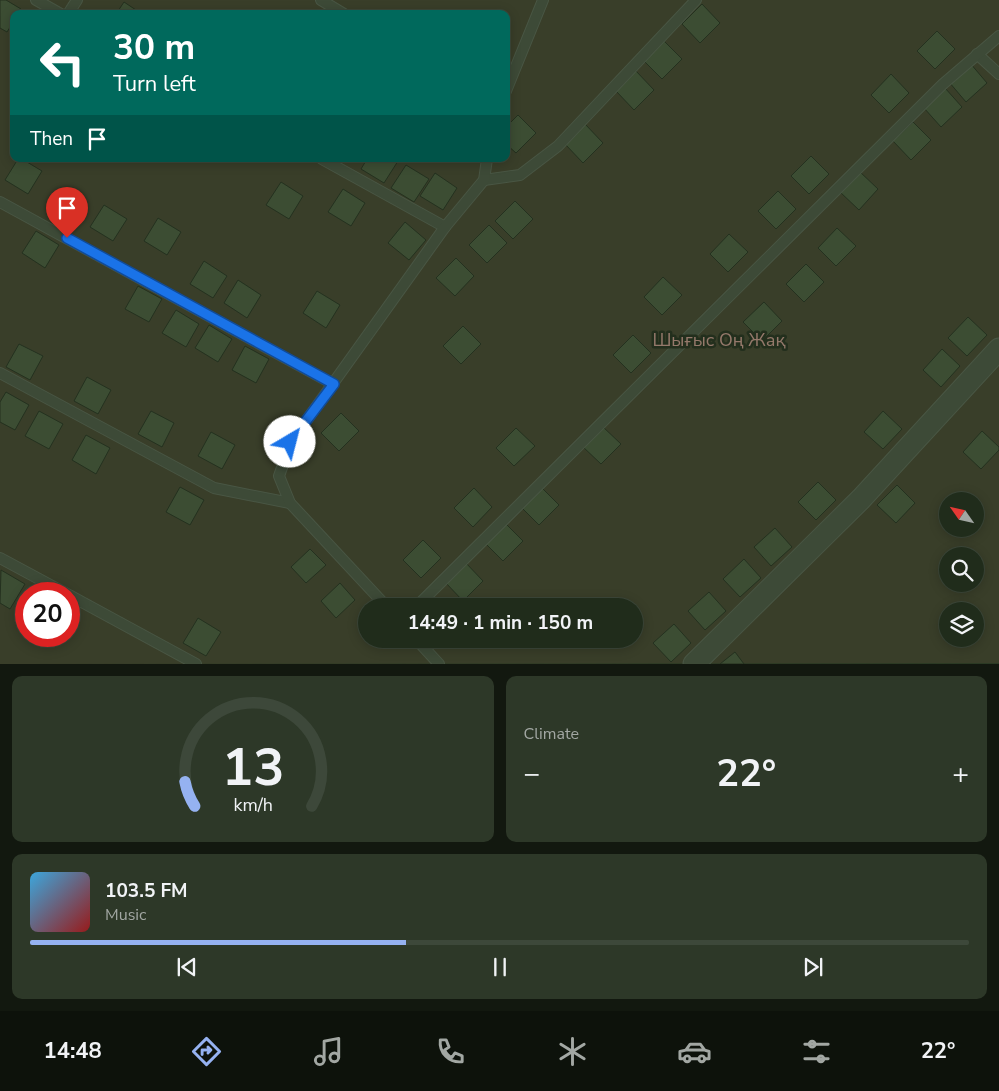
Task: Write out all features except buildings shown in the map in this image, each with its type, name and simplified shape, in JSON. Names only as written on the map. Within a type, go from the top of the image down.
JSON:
[{"type":"street","points":[[694,664],[861,500],[999,350]]},
{"type":"lane","points":[[36,0],[54,10]]},
{"type":"lane","points":[[320,0],[337,10]]},
{"type":"lane","points":[[510,81],[543,0]]},
{"type":"lane","points":[[484,180],[520,175],[558,146],[696,0]]},
{"type":"lane","points":[[425,598],[943,84],[999,36]]},
{"type":"lane","points":[[977,54],[999,74]]},
{"type":"lane","points":[[327,162],[445,227]]},
{"type":"lane","points":[[379,598],[290,503],[279,476],[290,442],[334,384],[445,227],[484,180],[487,162]]},
{"type":"lane","points":[[0,202],[334,384]]},
{"type":"lane","points":[[0,373],[214,488],[290,503]]},
{"type":"lane","points":[[0,558],[45,582]]},
{"type":"lane","points":[[80,601],[196,664]]},
{"type":"lane","points":[[424,648],[439,664]]},
{"type":"green space","name":"Шығыс Оң Жақ","points":[[0,0],[999,0],[999,663],[0,664]]},
{"type":"route","points":[[67,238],[334,384],[290,442]]}]
